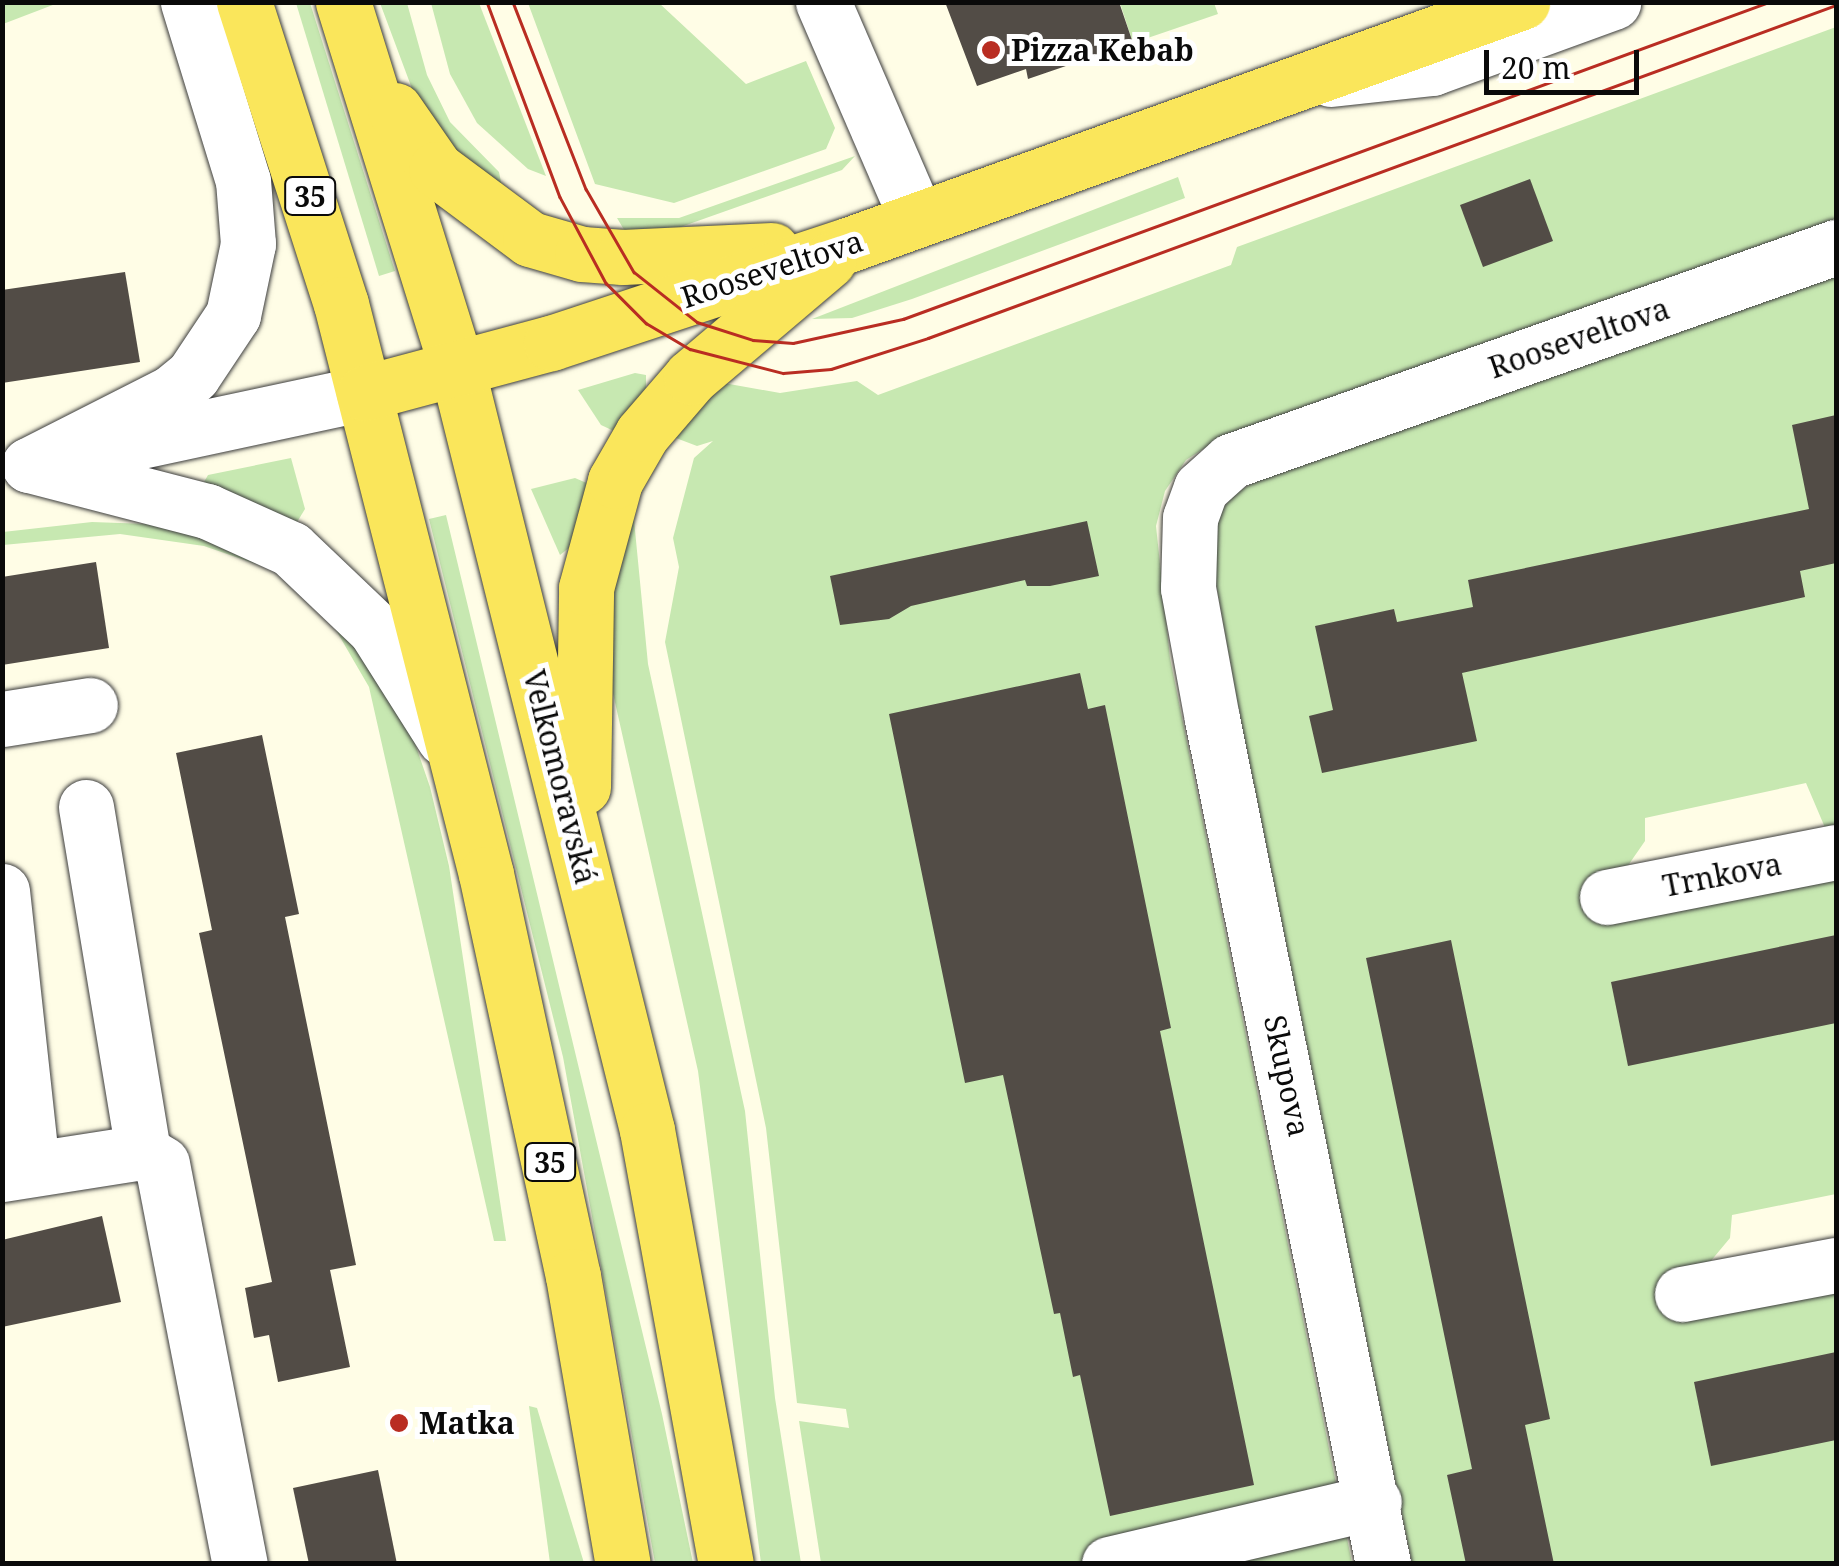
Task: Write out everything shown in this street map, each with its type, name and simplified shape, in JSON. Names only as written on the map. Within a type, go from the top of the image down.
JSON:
[{"type":"main road","name":"35","points":[[244,2],[304,178],[364,393],[458,763],[574,1276],[623,1564]]},
{"type":"main road","points":[[344,2],[389,99],[436,169],[530,238],[582,254],[623,257],[845,246]]},
{"type":"main road","name":"Velkomoravská","points":[[344,2],[457,368],[582,870],[675,1259],[726,1564]]},
{"type":"main road","name":"Rooseveltova","points":[[364,393],[457,368],[845,246],[1522,2]]},
{"type":"main road","points":[[582,870],[586,588],[615,481],[642,434],[691,377],[845,246]]},
{"type":"street","points":[[16,467],[170,394],[193,375],[233,315],[248,244],[243,181],[188,2]]},
{"type":"street","points":[[823,2],[917,219]]},
{"type":"street","points":[[1308,80],[1432,68],[1613,2]]},
{"type":"street","name":"Rooseveltova","points":[[1188,588],[1190,518],[1201,488],[1230,461],[1836,247]]},
{"type":"street","name":"Rooseveltova","points":[[16,467],[364,393]]},
{"type":"street","points":[[16,467],[242,523],[311,563],[392,650],[458,763]]},
{"type":"street","name":"Skupova","points":[[1188,588],[1374,1502],[1382,1564]]},
{"type":"street","points":[[2,719],[90,705]]},
{"type":"street","points":[[86,807],[144,1152]]},
{"type":"street","name":"Trnkova","points":[[1607,898],[1836,852]]},
{"type":"street","points":[[2,891],[17,1171],[144,1152],[154,1155],[167,1178],[240,1564]]},
{"type":"street","points":[[1682,1294],[1836,1265]]},
{"type":"street","points":[[1109,1564],[1374,1502]]},
{"type":"green space","points":[[3,2],[58,2],[58,3],[3,24]]},
{"type":"green space","points":[[296,3],[310,3],[395,271],[379,276]]},
{"type":"green space","points":[[380,3],[407,3],[427,75],[450,122],[499,172],[502,187],[477,180],[414,94]]},
{"type":"green space","points":[[431,3],[479,3],[546,176],[528,169],[477,123],[450,74]]},
{"type":"green space","points":[[528,3],[659,3],[746,84],[806,61],[835,128],[826,149],[674,203],[595,184]]},
{"type":"green space","points":[[1120,3],[1214,3],[1218,14],[1133,43]]},
{"type":"green space","points":[[1836,27],[1836,219],[1219,439],[1186,460],[1165,491],[1156,526],[1170,658],[1352,1563],[821,1563],[799,1421],[849,1428],[846,1409],[797,1403],[766,1128],[665,642],[679,567],[673,538],[694,458],[713,441],[697,446],[668,435],[718,382],[780,393],[857,381],[878,395],[1231,265],[1237,247]]},
{"type":"green space","points":[[855,156],[842,170],[675,229],[629,238],[617,218],[679,218]]},
{"type":"green space","points":[[1178,177],[1185,198],[912,299],[852,318],[812,319]]},
{"type":"green space","points":[[1836,274],[1836,836],[1829,837],[1806,783],[1645,818],[1645,841],[1618,880],[1836,866],[1836,1194],[1732,1215],[1730,1238],[1700,1274],[1836,1281],[1836,1563],[1412,1563],[1237,700],[1209,544],[1217,516],[1235,493],[1255,482]]},
{"type":"green space","points":[[635,373],[646,375],[646,388],[616,432],[601,425],[578,390]]},
{"type":"green space","points":[[291,458],[305,509],[294,527],[204,482],[208,475]]},
{"type":"green space","points":[[575,478],[589,484],[570,547],[560,555],[531,489]]},
{"type":"green space","points":[[446,515],[662,1414],[693,1563],[655,1563],[563,1057],[429,519]]},
{"type":"green space","points":[[624,517],[634,520],[648,664],[745,1111],[775,1398],[801,1563],[761,1563],[698,1071],[612,689],[607,623]]},
{"type":"green space","points":[[92,522],[175,525],[270,562],[265,567],[204,546],[120,534],[3,545],[3,532]]},
{"type":"green space","points":[[315,594],[402,706],[430,787],[449,866],[506,1241],[494,1241],[369,687]]},
{"type":"green space","points":[[529,1406],[537,1408],[584,1563],[550,1563]]},
{"type":"building","points":[[945,2],[1119,2],[1133,43],[1028,79],[1026,69],[977,86]]},
{"type":"building","points":[[1530,179],[1553,241],[1483,267],[1460,205]]},
{"type":"building","points":[[125,272],[140,362],[2,383],[2,290]]},
{"type":"building","points":[[1836,415],[1836,563],[1800,571],[1805,597],[1462,673],[1477,741],[1322,773],[1309,716],[1333,710],[1315,626],[1394,609],[1397,622],[1473,607],[1468,580],[1809,509],[1792,425]]},
{"type":"building","points":[[1087,521],[1099,576],[1050,586],[1027,586],[1025,580],[911,606],[889,619],[840,625],[830,576]]},
{"type":"building","points":[[96,562],[109,648],[2,665],[2,577]]},
{"type":"building","points":[[1080,673],[1088,709],[1105,705],[1171,1028],[1160,1031],[1254,1485],[1110,1516],[1080,1375],[1073,1377],[1060,1313],[1054,1314],[1003,1075],[965,1083],[889,714]]},
{"type":"building","points":[[262,735],[299,914],[285,917],[356,1265],[330,1270],[350,1367],[278,1382],[269,1335],[254,1338],[245,1288],[272,1282],[199,933],[212,930],[176,753]]},
{"type":"building","points":[[1836,935],[1836,1023],[1628,1066],[1611,982]]},
{"type":"building","points":[[1451,940],[1550,1419],[1525,1425],[1554,1564],[1466,1564],[1447,1475],[1472,1469],[1366,958]]},
{"type":"building","points":[[102,1216],[121,1302],[2,1327],[2,1240]]},
{"type":"building","points":[[1836,1352],[1836,1440],[1711,1466],[1694,1382]]},
{"type":"building","points":[[378,1470],[397,1564],[309,1564],[293,1488]]},
{"type":"tram line","points":[[487,2],[560,197],[606,283],[646,323],[690,349],[783,373],[831,369],[928,338],[1836,5]]},
{"type":"tram line","points":[[513,2],[586,189],[634,272],[697,322],[753,340],[793,343],[903,319],[1769,2]]},
{"type":"place","name":"Pizza Kebab","points":[[991,50]]},
{"type":"place","name":"Matka","points":[[399,1423]]}]
